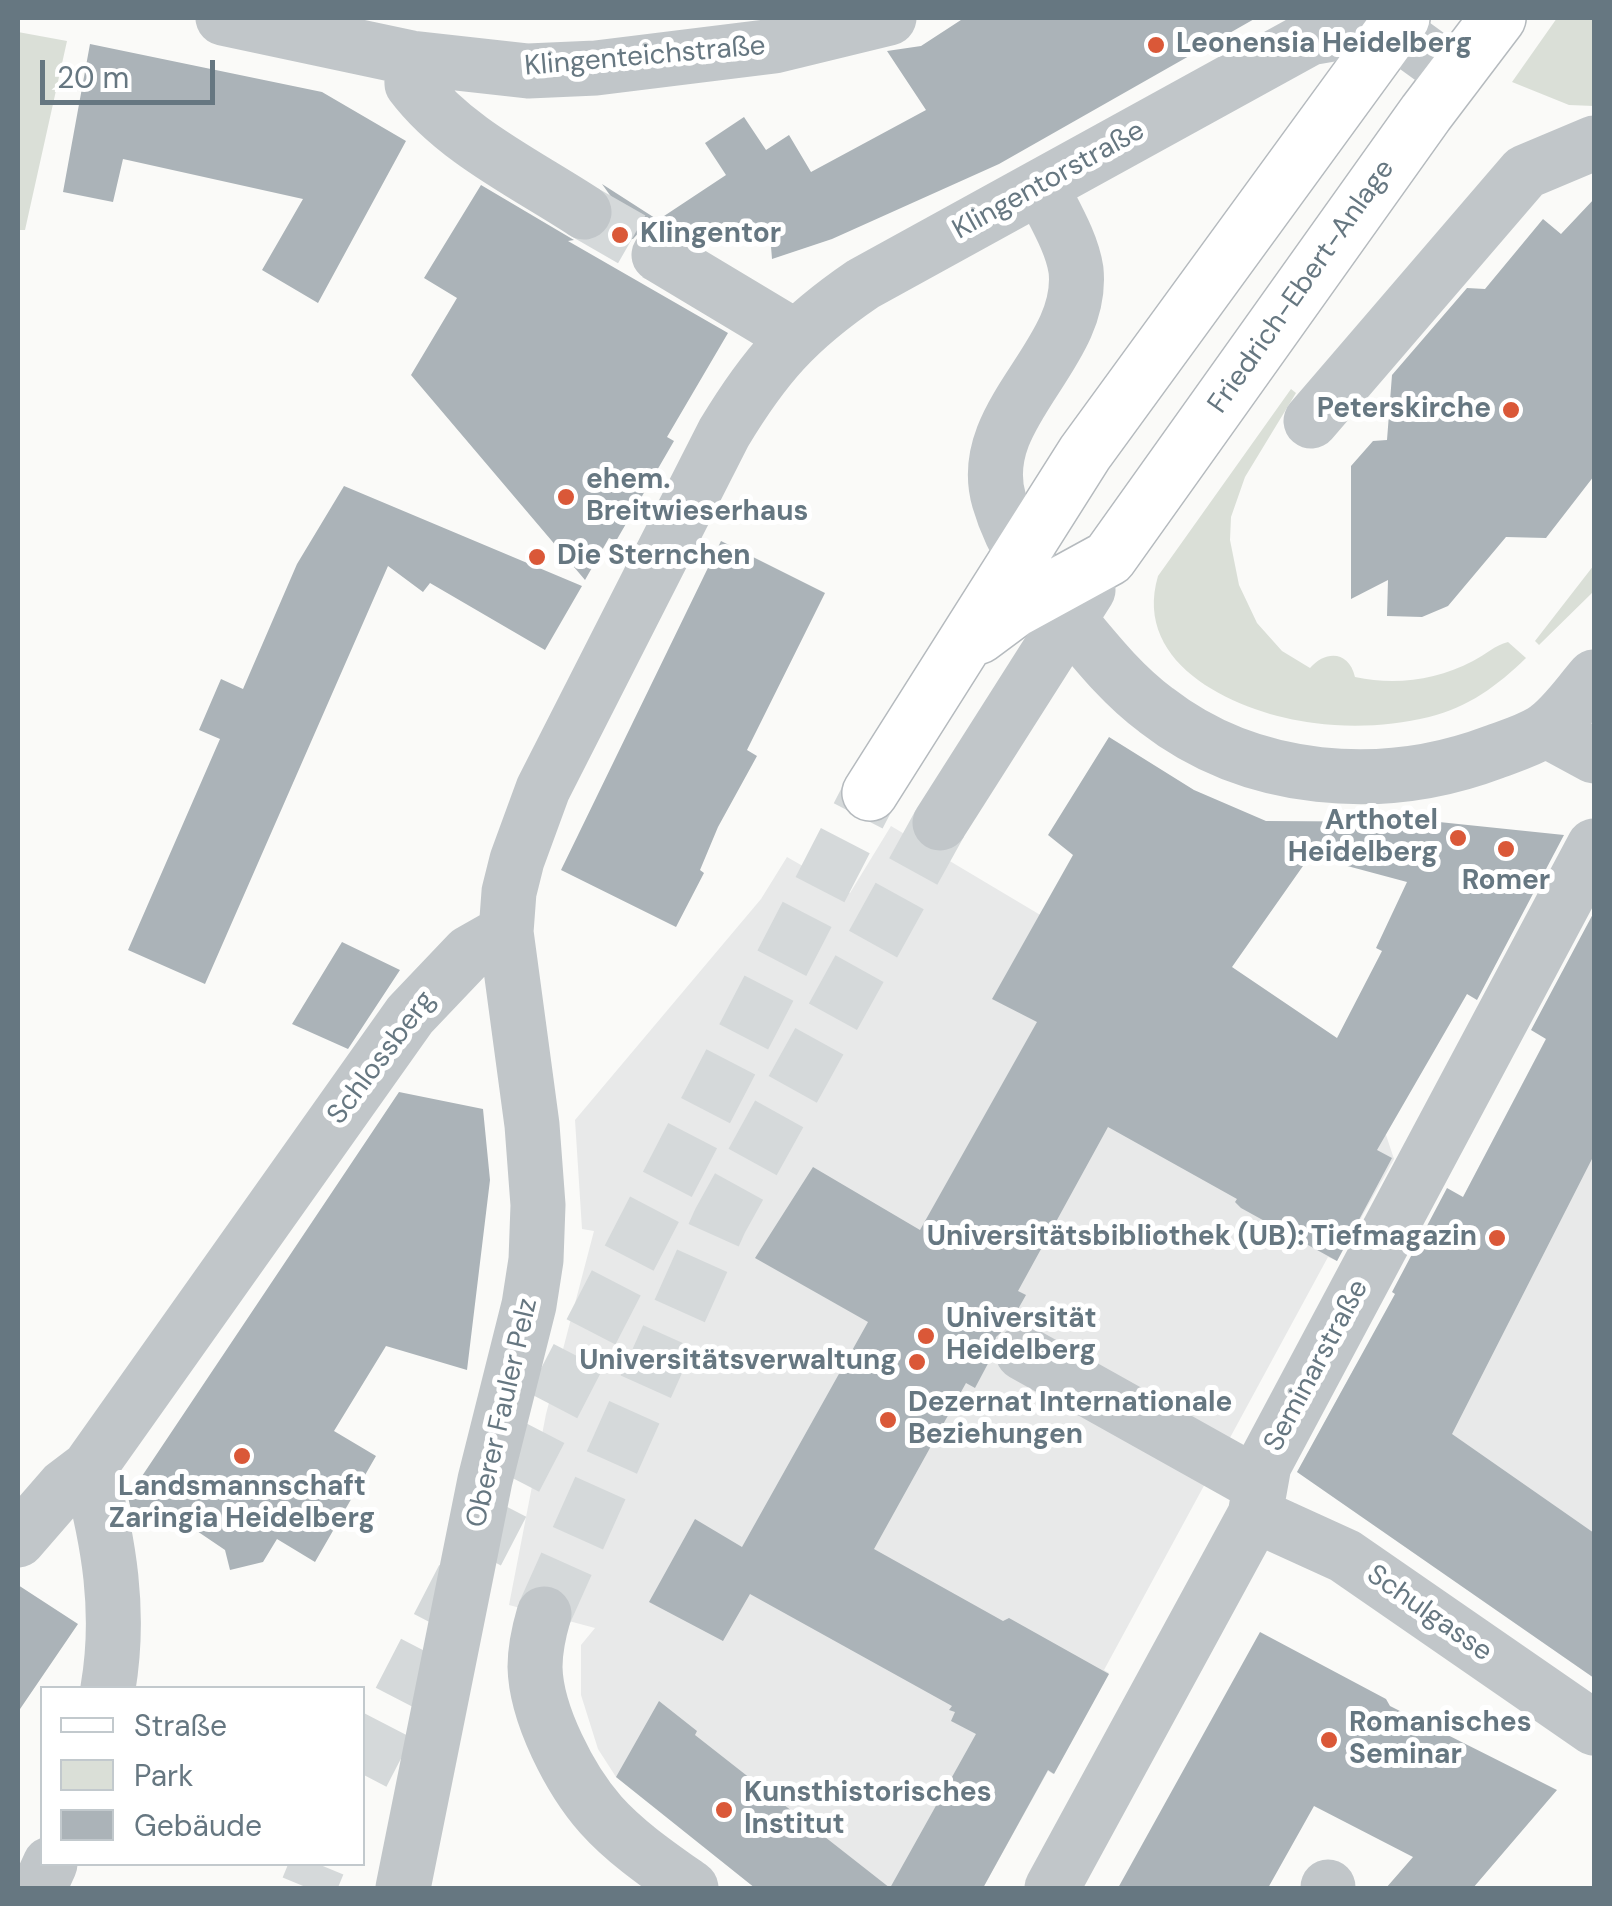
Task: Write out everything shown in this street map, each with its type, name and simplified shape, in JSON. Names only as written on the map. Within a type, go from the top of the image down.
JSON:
[{"type":"main road","name":"Friedrich-Ebert-Anlage","points":[[870,793],[960,649],[1046,588],[1109,558],[1498,18]]},
{"type":"main road","points":[[1046,588],[1053,547],[1085,453],[1398,24]]},
{"type":"street","name":"Klingenteichstraße","points":[[223,18],[411,58],[510,70],[596,68],[774,46],[889,18]]},
{"type":"street","points":[[1398,24],[1454,75]]},
{"type":"street","name":"Klingentorstraße","points":[[774,324],[863,284],[1310,38],[1398,24]]},
{"type":"street","points":[[411,58],[412,84],[444,116],[489,151],[584,212]]},
{"type":"street","points":[[1311,421],[1526,172],[1594,143]]},
{"type":"street","points":[[1041,186],[1076,267],[1076,287],[1064,328],[997,453],[997,494],[1046,588],[1124,682],[1157,712],[1214,745],[1280,770],[1343,777],[1436,770],[1473,760],[1546,730],[1594,677]]},
{"type":"street","points":[[506,932],[517,860],[543,789],[724,433],[756,381],[774,324],[659,255]]},
{"type":"street","points":[[940,824],[1046,588]]},
{"type":"street","points":[[1546,730],[1594,756]]},
{"type":"street","name":"Seminarstraße","points":[[1052,1888],[1257,1500],[1264,1465],[1594,846]]},
{"type":"street","name":"Schlossberg","points":[[18,1540],[64,1487],[89,1468],[410,1014],[469,954],[506,932]]},
{"type":"street","name":"Oberer Fauler Pelz","points":[[403,1888],[486,1480],[529,1305],[536,1260],[538,1204],[532,1124],[506,932]]},
{"type":"street","name":"Schulgasse","points":[[1023,1353],[1345,1556],[1594,1728]]},
{"type":"street","points":[[89,1468],[104,1522],[115,1604],[108,1686]]},
{"type":"street","points":[[544,1614],[537,1639],[535,1671],[551,1732],[577,1781],[601,1815],[691,1888]]},
{"type":"shaded area","name":"Universität Heidelberg","points":[[891,826],[1089,944],[1369,1130],[1386,1135],[1394,1159],[1337,1261],[1328,1257],[1104,1670],[1109,1673],[1053,1774],[1048,1771],[983,1888],[755,1888],[616,1777],[598,1749],[581,1695],[581,1645],[595,1628],[509,1605],[546,1414],[594,1231],[582,1229],[575,1120],[761,899],[787,857],[850,893]]},
{"type":"shaded area","points":[[1594,947],[1594,1678],[1297,1472],[1355,1367],[1398,1321]]},
{"type":"green space","points":[[1557,18],[1594,18],[1594,106],[1569,105],[1512,82]]},
{"type":"green space","points":[[18,32],[67,41],[25,230],[18,230]]},
{"type":"green space","points":[[1291,389],[1296,393],[1245,477],[1231,517],[1230,540],[1239,585],[1257,623],[1282,651],[1310,668],[1323,658],[1336,656],[1348,662],[1355,677],[1386,681],[1445,673],[1508,642],[1526,658],[1482,694],[1457,708],[1415,720],[1328,725],[1285,718],[1225,697],[1176,660],[1161,636],[1154,608],[1158,576]]},
{"type":"green space","points":[[1594,565],[1594,591],[1539,645],[1535,641]]},
{"type":"building","points":[[964,18],[1256,18],[999,164],[832,239],[772,259],[770,234],[689,237],[659,224],[643,228],[633,239],[598,240],[610,229],[615,214],[612,198],[602,184],[658,220],[726,175],[705,143],[744,117],[766,150],[789,135],[811,172],[926,110],[887,51],[921,46]]},
{"type":"building","points":[[90,44],[322,92],[406,141],[318,303],[262,270],[303,199],[123,159],[113,202],[63,192]]},
{"type":"building","points":[[481,185],[574,240],[568,241],[728,333],[667,437],[674,441],[616,541],[609,538],[585,580],[411,375],[457,298],[424,278]]},
{"type":"building","name":"Peterskirche","points":[[1594,199],[1594,476],[1546,538],[1506,537],[1448,606],[1422,617],[1387,616],[1388,580],[1351,599],[1351,466],[1373,441],[1387,440],[1392,375],[1467,288],[1485,289],[1543,219],[1561,234]]},
{"type":"building","points":[[344,486],[582,586],[545,650],[430,583],[423,592],[388,566],[205,984],[128,950],[220,739],[199,730],[221,679],[243,689],[297,564]]},
{"type":"building","points":[[721,541],[825,593],[747,750],[757,756],[718,827],[700,870],[704,873],[676,927],[561,870]]},
{"type":"building","points":[[1109,737],[1194,790],[1266,821],[1439,822],[1564,835],[1477,1000],[1467,994],[1377,1150],[1392,1158],[1337,1261],[1241,1208],[1235,1202],[1237,1199],[1108,1127],[1018,1291],[1026,1295],[1009,1325],[996,1337],[992,1356],[975,1388],[966,1383],[874,1549],[1109,1674],[1054,1774],[1048,1770],[983,1888],[890,1888],[976,1734],[951,1721],[955,1712],[949,1710],[952,1706],[750,1594],[723,1641],[649,1602],[695,1519],[742,1547],[868,1322],[755,1258],[813,1167],[920,1230],[1037,1022],[992,999],[1073,855],[1048,835]],"holes":[[[1310,856],[1407,882],[1376,948],[1382,951],[1337,1038],[1232,967]]]},
{"type":"building","points":[[1594,912],[1594,1155],[1452,1434],[1594,1533],[1594,1678],[1297,1472],[1395,1294],[1392,1292],[1447,1188],[1463,1197],[1546,1039],[1531,1030]]},
{"type":"building","points":[[342,942],[400,970],[348,1049],[292,1024]]},
{"type":"building","points":[[399,1092],[483,1109],[490,1180],[467,1370],[386,1346],[334,1431],[376,1456],[315,1562],[277,1539],[263,1562],[230,1570],[225,1550],[163,1508],[132,1514],[128,1497]]},
{"type":"building","points":[[18,1585],[78,1624],[18,1712]]},
{"type":"building","name":"Romanisches Seminar","points":[[1260,1632],[1386,1699],[1390,1706],[1557,1790],[1473,1888],[1386,1888],[1413,1857],[1314,1806],[1268,1888],[1118,1888]]},
{"type":"building","name":"Kunsthistorisches Institut","points":[[659,1701],[697,1731],[695,1735],[890,1888],[755,1888],[616,1777]]},
{"type":"tunnel","points":[[584,212],[659,255]]},
{"type":"tunnel","points":[[365,1768],[870,793]]},
{"type":"tunnel","points":[[544,1614],[720,1221],[940,823]]},
{"type":"tunnel","points":[[308,1888],[317,1866]]},
{"type":"place","name":"Leonensia Heidelberg","points":[[1156,45]]},
{"type":"place","name":"Klingentor","points":[[620,235]]},
{"type":"place","name":"Peterskirche","points":[[1511,410]]},
{"type":"place","name":"ehem. Breitwieserhaus","points":[[566,497]]},
{"type":"place","name":"Die Sternchen","points":[[537,557]]},
{"type":"place","name":"Arthotel Heidelberg","points":[[1458,838]]},
{"type":"place","name":"Romer","points":[[1506,849]]},
{"type":"place","name":"Universitätsbibliothek (UB): Tiefmagazin","points":[[1497,1238]]},
{"type":"place","name":"Universität Heidelberg","points":[[926,1336]]},
{"type":"place","name":"Universitätsverwaltung","points":[[917,1362]]},
{"type":"place","name":"Dezernat Internationale Beziehungen","points":[[888,1420]]},
{"type":"place","name":"Landsmannschaft Zaringia Heidelberg","points":[[242,1456]]},
{"type":"place","name":"Romanisches Seminar","points":[[1329,1740]]},
{"type":"place","name":"Kunsthistorisches Institut","points":[[724,1810]]}]
